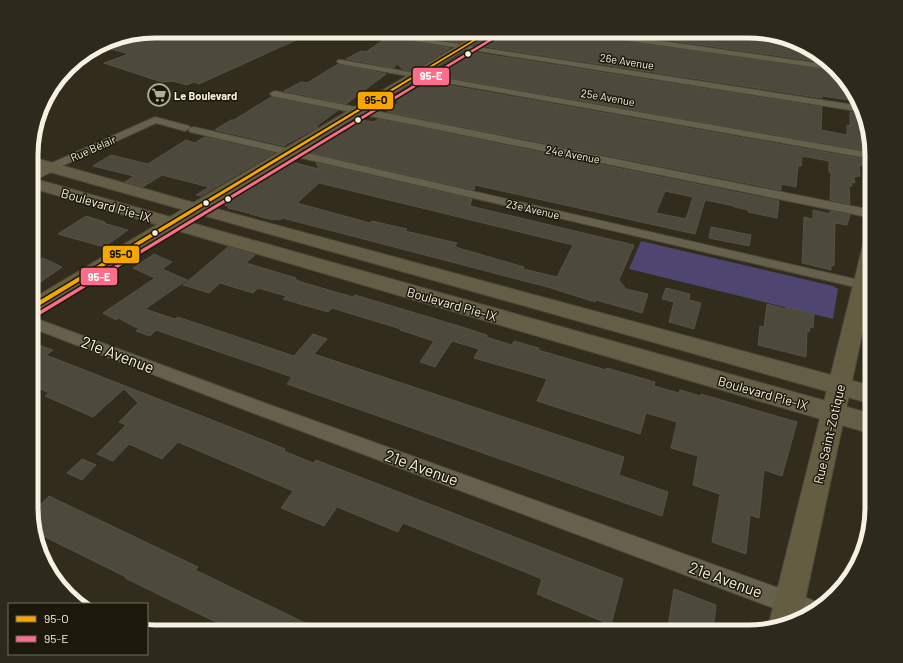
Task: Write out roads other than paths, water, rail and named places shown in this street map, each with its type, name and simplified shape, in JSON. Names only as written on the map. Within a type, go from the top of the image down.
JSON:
[{"type":"main road","name":"Boulevard Pie-IX","points":[[38,164],[865,393]]},
{"type":"main road","name":"Boulevard Pie-IX","points":[[38,185],[865,422]]},
{"type":"street","name":"26e Avenue","points":[[415,38],[855,108]]},
{"type":"street","points":[[38,304],[479,38]]},
{"type":"street","points":[[623,38],[825,67]]},
{"type":"street","name":"25e Avenue","points":[[341,62],[865,155]]},
{"type":"street","name":"24e Avenue","points":[[275,94],[865,213]]},
{"type":"street","name":"23e Avenue","points":[[156,120],[290,153],[865,286]]},
{"type":"street","name":"Rue Bélair","points":[[38,175],[50,168],[156,120]]},
{"type":"street","name":"Rue Saint-Zotique","points":[[795,612],[840,386],[865,293]]},
{"type":"street","name":"21e Avenue","points":[[38,324],[795,612]]},
{"type":"place","name":"Le Boulevard","points":[[159,95]]}]
